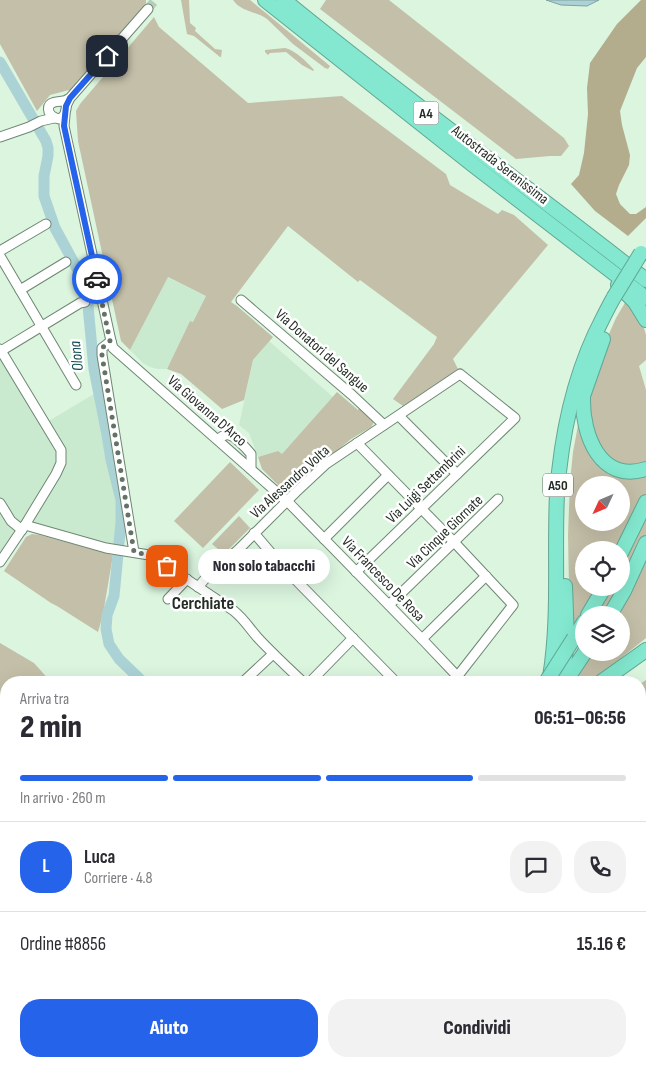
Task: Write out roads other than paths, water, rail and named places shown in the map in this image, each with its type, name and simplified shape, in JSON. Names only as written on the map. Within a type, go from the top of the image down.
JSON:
[{"type":"highway","name":"Autostrada Serenissima","points":[[265,0],[438,138],[646,298]]},
{"type":"highway","name":"Autostrada Serenissima","points":[[284,0],[419,108],[572,221],[646,280]]},
{"type":"highway","points":[[572,221],[646,269]]},
{"type":"highway","points":[[584,251],[635,302],[646,320]]},
{"type":"highway","name":"A50","points":[[549,676],[553,660],[556,618],[558,494],[564,434],[574,394],[595,334],[618,300],[644,253]]},
{"type":"highway","points":[[563,676],[567,640],[565,573],[567,488],[574,430],[598,350],[618,300]]},
{"type":"highway","points":[[583,398],[582,408],[585,427],[596,454],[616,468],[631,471],[646,469]]},
{"type":"highway","points":[[627,541],[646,502]]},
{"type":"highway","points":[[615,606],[646,543]]},
{"type":"highway","points":[[551,676],[575,636]]},
{"type":"highway","points":[[609,676],[644,651]]},
{"type":"highway","points":[[570,676],[578,661]]},
{"type":"street","points":[[0,137],[41,122],[61,110],[148,9]]},
{"type":"street","points":[[61,110],[110,341],[102,348],[102,355],[134,552]]},
{"type":"street","points":[[0,251],[46,224]]},
{"type":"street","points":[[0,256],[76,385]]},
{"type":"street","points":[[20,290],[66,262]]},
{"type":"street","name":"Via Donatori del Sangue","points":[[241,300],[352,395],[384,425]]},
{"type":"street","points":[[0,562],[24,528],[61,463],[61,450],[1,350],[80,303],[85,302]]},
{"type":"street","name":"Via Giovanna D'Arco","points":[[110,341],[116,351],[218,440],[228,434],[240,443],[251,454],[251,469],[287,501]]},
{"type":"street","name":"Via Alessandro Volta","points":[[198,587],[326,464],[460,374],[514,418]]},
{"type":"street","points":[[399,416],[457,474]]},
{"type":"street","name":"Via Luigi Settembrini","points":[[356,572],[514,418]]},
{"type":"street","points":[[357,443],[513,605],[458,676]]},
{"type":"street","points":[[324,539],[388,475]]},
{"type":"street","name":"Via Cinque Giornate","points":[[389,605],[498,499]]},
{"type":"street","name":"Via Francesco De Rosa","points":[[287,501],[422,639],[452,676]]},
{"type":"street","points":[[0,502],[14,525],[155,558],[230,608],[246,621],[257,636],[297,676]]},
{"type":"street","points":[[254,533],[283,567],[390,676]]},
{"type":"street","points":[[422,639],[486,576]]},
{"type":"street","points":[[168,599],[187,579]]},
{"type":"street","points":[[316,676],[353,638]]},
{"type":"street","points":[[250,676],[274,654]]},
{"type":"water","points":[[546,0],[599,0],[587,6],[561,5]]},
{"type":"waterway","name":"Olona","points":[[0,62],[46,141],[48,156],[44,176],[44,196],[55,228],[86,285],[94,369],[111,460],[121,500],[121,522],[114,596],[107,615],[106,629],[109,644],[119,659],[137,676]]},
{"type":"tunnel","points":[[148,9],[155,0]]},
{"type":"place","name":"Non solo tabacchi","points":[[167,566]]},
{"type":"district","name":"Cerchiate","points":[[203,603]]}]
